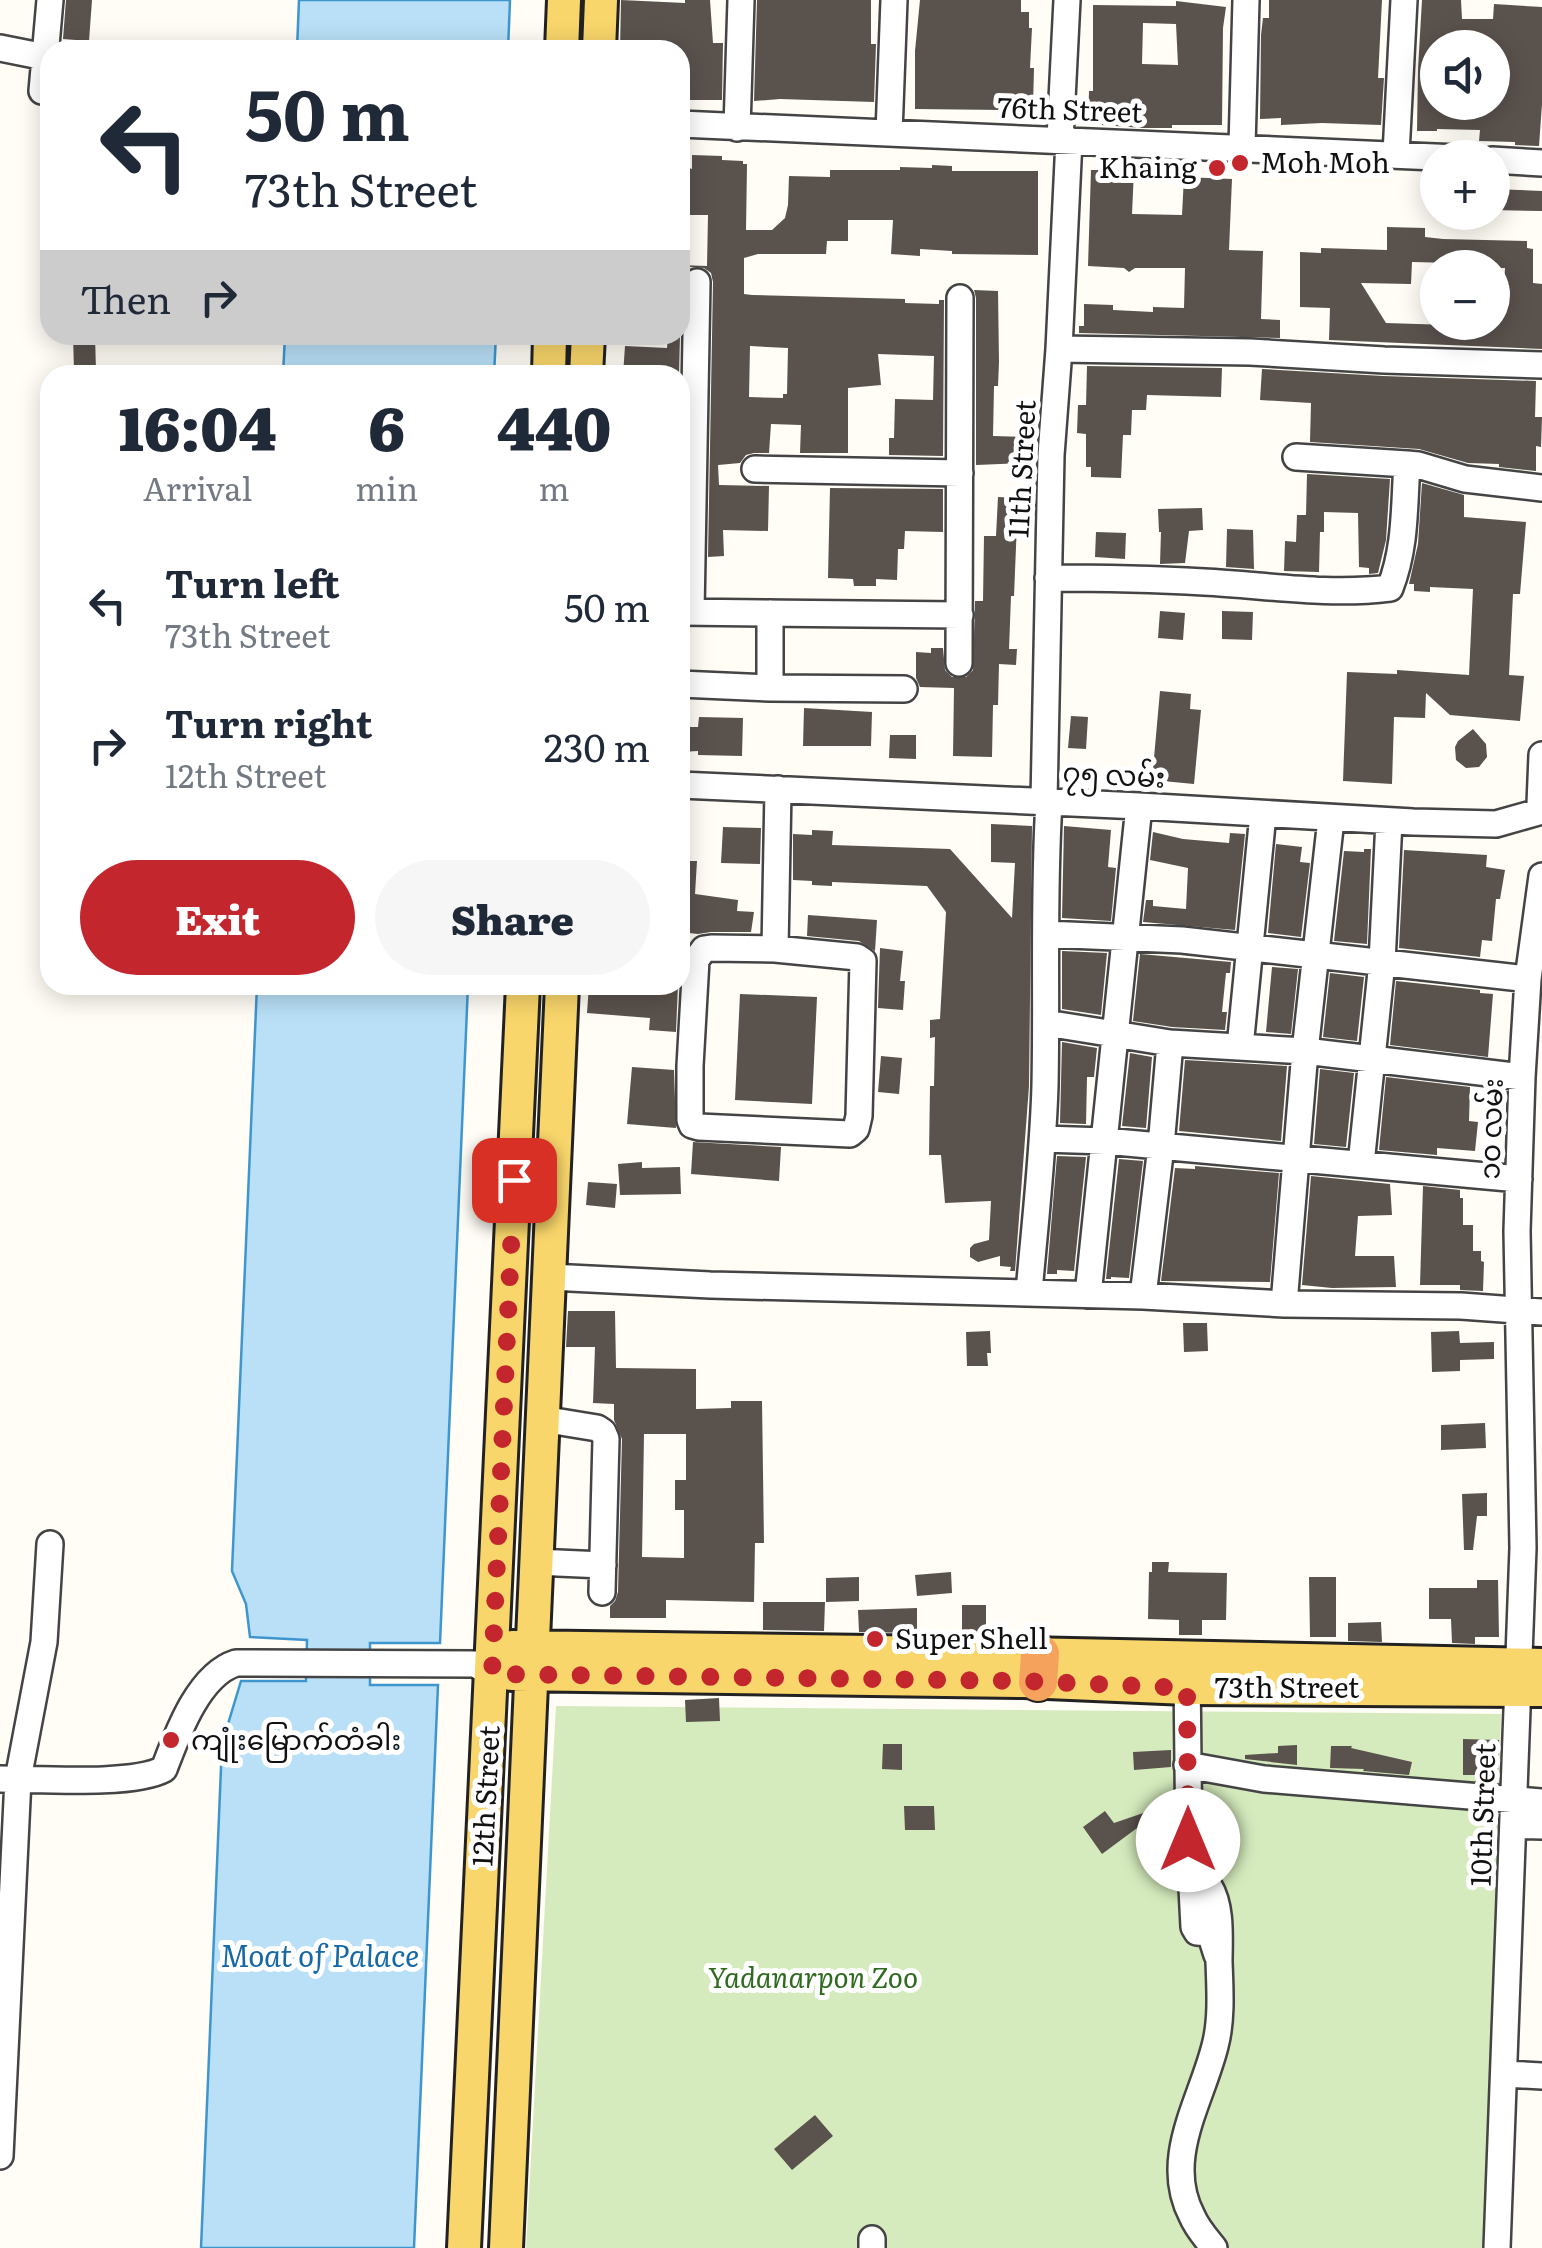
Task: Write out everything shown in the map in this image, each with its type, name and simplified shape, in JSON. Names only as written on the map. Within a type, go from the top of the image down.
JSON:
[{"type":"main road","points":[[562,40],[564,0]]},
{"type":"main road","points":[[599,40],[601,0]]},
{"type":"main road","name":"12th Street","points":[[464,2248],[486,1662],[523,995]]},
{"type":"main road","name":"12th Street","points":[[506,2248],[562,995]]},
{"type":"main road","name":"73th Street","points":[[486,1662],[1531,1677]]},
{"type":"street","points":[[46,40],[50,0]]},
{"type":"street","points":[[737,128],[740,0]]},
{"type":"street","points":[[889,133],[894,0]]},
{"type":"street","name":"11th Street","points":[[1029,1292],[1043,1139],[1048,578],[1059,349],[1066,0]]},
{"type":"street","points":[[1242,146],[1246,0]]},
{"type":"street","points":[[1396,154],[1404,0]]},
{"type":"street","points":[[0,48],[40,56]]},
{"type":"street","name":"76th Street","points":[[690,125],[1420,156]]},
{"type":"street","points":[[1510,161],[1542,163]]},
{"type":"street","points":[[690,462],[696,282]]},
{"type":"street","points":[[960,298],[960,663]]},
{"type":"street","points":[[1059,349],[1250,352],[1542,365]]},
{"type":"street","points":[[1296,457],[1418,465],[1465,479],[1542,488]]},
{"type":"street","points":[[1048,578],[1324,590],[1390,588],[1403,544],[1407,464]]},
{"type":"street","points":[[756,469],[960,474]]},
{"type":"street","points":[[690,612],[960,615]]},
{"type":"street","points":[[770,614],[770,688]]},
{"type":"street","points":[[690,684],[904,689]]},
{"type":"street","points":[[1542,755],[1542,808]]},
{"type":"street","name":"၇၅ လမ်း","points":[[690,786],[1496,824],[1542,808]]},
{"type":"street","points":[[775,949],[778,790]]},
{"type":"street","points":[[1088,1295],[1139,806]]},
{"type":"street","points":[[1240,1047],[1264,814]]},
{"type":"street","points":[[1284,1304],[1305,1051],[1331,819]]},
{"type":"street","points":[[1361,1164],[1382,962],[1389,821]]},
{"type":"street","name":"၁၀ လမ်း","points":[[1520,1398],[1530,1311],[1530,1232],[1519,1180],[1522,1077],[1534,1024],[1528,980],[1542,876]]},
{"type":"street","points":[[1046,934],[1182,940],[1528,980]]},
{"type":"street","points":[[711,948],[775,949],[857,956],[863,961],[859,1116],[850,1134],[692,1125],[690,1066],[696,960],[711,948]]},
{"type":"street","points":[[1046,1023],[1170,1042],[1305,1051],[1522,1077]]},
{"type":"street","points":[[1143,1296],[1170,1042]]},
{"type":"street","points":[[1043,1139],[1104,1140],[1519,1180]]},
{"type":"street","points":[[550,1277],[710,1286],[1029,1292],[1530,1311]]},
{"type":"street","name":"10th Street","points":[[1497,2248],[1514,1798],[1531,1677],[1520,1398]]},
{"type":"street","points":[[542,1419],[597,1428],[606,1440],[602,1592]]},
{"type":"street","points":[[0,2156],[9,1779],[44,1642],[50,1544]]},
{"type":"street","points":[[536,1562],[603,1564]]},
{"type":"street","points":[[9,1779],[134,1778],[157,1773],[164,1769],[182,1724],[204,1688],[222,1669],[236,1664],[486,1662]]},
{"type":"street","points":[[1187,1673],[1191,1869],[1210,1887],[1216,1906],[1220,1966],[1216,2045],[1186,2130],[1181,2156],[1184,2197],[1192,2219],[1214,2248]]},
{"type":"street","points":[[1187,1765],[1264,1779],[1542,1802]]},
{"type":"street","points":[[1513,1825],[1542,1826]]},
{"type":"street","points":[[1504,2074],[1542,2076]]},
{"type":"green space","name":"Yadanarpon Zoo","points":[[556,1706],[1501,1714],[1488,2248],[526,2248]]},
{"type":"water","points":[[299,0],[510,0],[508,40],[297,40]]},
{"type":"water","points":[[284,345],[496,345],[494,365],[284,365]]},
{"type":"water","name":"Moat of Palace","points":[[257,995],[468,995],[440,1643],[370,1643],[370,1685],[438,1685],[414,2248],[201,2248],[222,1744],[241,1681],[306,1681],[307,1640],[250,1637],[246,1604],[232,1571]]},
{"type":"building","points":[[66,0],[92,0],[89,40],[63,39]]},
{"type":"building","points":[[621,0],[710,0],[713,43],[723,43],[722,100],[690,100],[690,40],[620,40]]},
{"type":"building","points":[[757,0],[871,0],[871,44],[876,44],[874,102],[754,101]]},
{"type":"building","points":[[920,0],[1021,0],[1021,12],[1029,12],[1032,28],[1033,107],[915,109]]},
{"type":"building","points":[[1269,0],[1382,0],[1378,78],[1384,78],[1381,125],[1281,125],[1281,118],[1260,119],[1261,35],[1263,18],[1269,18]]},
{"type":"building","points":[[1422,0],[1461,0],[1462,19],[1493,19],[1494,4],[1542,7],[1539,146],[1515,145],[1510,140],[1479,140],[1480,130],[1417,131],[1420,34],[1420,120],[1510,120],[1510,30],[1420,30]]},
{"type":"building","points":[[1176,1],[1226,7],[1222,125],[1143,128],[1088,124],[1089,91],[1093,91],[1093,5],[1176,6]],"holes":[[[1143,23],[1176,24],[1178,65],[1142,64]]]},
{"type":"building","points":[[692,155],[722,156],[722,160],[747,164],[746,230],[772,230],[785,218],[789,176],[830,177],[830,170],[900,170],[932,165],[952,166],[952,171],[1038,171],[1038,255],[952,254],[920,249],[920,256],[891,254],[893,220],[848,220],[848,241],[827,241],[826,254],[758,254],[744,258],[744,294],[905,299],[905,303],[939,304],[939,300],[944,300],[943,456],[889,455],[889,438],[894,438],[895,399],[933,400],[934,356],[878,354],[881,385],[848,388],[848,453],[800,453],[801,425],[771,424],[769,453],[754,453],[746,455],[740,463],[718,465],[719,485],[769,486],[768,531],[723,530],[724,556],[708,557],[713,282],[711,273],[704,268],[690,267],[707,266],[708,215],[690,215]],"holes":[[[750,346],[788,348],[787,394],[783,398],[749,397]]]},
{"type":"building","points":[[1091,170],[1134,170],[1132,214],[1182,215],[1184,177],[1232,179],[1229,250],[1263,251],[1261,319],[1280,320],[1280,338],[1079,333],[1079,326],[1084,326],[1084,304],[1153,312],[1153,307],[1184,308],[1185,268],[1135,268],[1129,272],[1124,268],[1088,266]]},
{"type":"building","points":[[1510,190],[1542,191],[1542,211],[1510,210]]},
{"type":"building","points":[[1387,227],[1420,228],[1425,230],[1425,237],[1443,239],[1527,241],[1527,248],[1533,249],[1533,283],[1542,284],[1542,349],[1329,340],[1330,308],[1300,307],[1300,252],[1321,253],[1321,248],[1387,250]]},
{"type":"building","points":[[974,290],[998,291],[999,362],[998,386],[994,386],[993,436],[1026,437],[1025,463],[976,465]]},
{"type":"building","points":[[73,345],[95,345],[96,365],[74,365]]},
{"type":"building","points":[[680,345],[679,365],[624,365],[625,346]]},
{"type":"building","points":[[1087,366],[1222,368],[1221,397],[1147,395],[1146,410],[1132,410],[1131,435],[1123,435],[1121,478],[1091,477],[1091,467],[1086,467],[1086,434],[1077,433],[1078,405],[1086,405]]},
{"type":"building","points":[[1262,369],[1536,381],[1535,417],[1542,417],[1536,471],[1468,463],[1419,449],[1310,442],[1311,403],[1260,400]]},
{"type":"building","points":[[1307,474],[1390,479],[1386,540],[1378,573],[1369,574],[1369,568],[1359,567],[1358,513],[1324,512],[1319,572],[1284,571],[1285,541],[1296,542],[1297,515],[1306,515]]},
{"type":"building","points":[[1422,483],[1464,495],[1464,517],[1526,522],[1520,594],[1513,594],[1509,675],[1524,676],[1520,721],[1450,715],[1426,693],[1425,718],[1394,717],[1392,784],[1343,781],[1347,672],[1397,674],[1397,670],[1469,675],[1473,589],[1430,587],[1430,592],[1414,591],[1414,584],[1409,584],[1418,544]]},
{"type":"building","points":[[830,488],[943,489],[943,532],[905,531],[904,549],[898,549],[897,580],[876,579],[876,586],[854,586],[853,579],[828,578]]},
{"type":"building","points":[[998,497],[1018,498],[1009,649],[1017,649],[1016,665],[999,664],[992,757],[953,756],[954,688],[920,687],[916,652],[931,653],[931,648],[943,648],[945,670],[952,677],[966,677],[973,670],[975,601],[983,601],[984,536],[996,536]]},
{"type":"building","points":[[1202,508],[1203,530],[1189,531],[1185,563],[1160,564],[1158,509]]},
{"type":"building","points":[[1227,529],[1253,530],[1254,569],[1226,567]]},
{"type":"building","points":[[1096,532],[1126,533],[1125,559],[1095,557]]},
{"type":"building","points":[[1160,611],[1185,613],[1183,640],[1158,638]]},
{"type":"building","points":[[1222,611],[1253,612],[1252,640],[1222,639]]},
{"type":"building","points":[[1160,691],[1191,694],[1190,709],[1201,710],[1194,784],[1152,780]]},
{"type":"building","points":[[804,708],[872,712],[871,746],[803,746]]},
{"type":"building","points":[[1071,716],[1088,717],[1086,749],[1068,748]]},
{"type":"building","points":[[699,717],[743,718],[742,756],[690,751],[690,727],[698,727]]},
{"type":"building","points":[[1473,729],[1486,744],[1487,757],[1479,767],[1466,768],[1456,760],[1455,747]]},
{"type":"building","points":[[890,735],[916,735],[916,759],[889,758]]},
{"type":"building","points":[[991,824],[1032,826],[1029,1086],[1015,1271],[1000,1266],[1000,1256],[978,1262],[970,1257],[974,1244],[989,1240],[991,1201],[945,1203],[941,1155],[929,1155],[935,1037],[930,1038],[930,1020],[940,1019],[946,912],[927,886],[832,882],[832,886],[793,880],[793,834],[812,835],[812,830],[833,831],[832,845],[950,849],[1012,918],[1015,863],[991,862]]},
{"type":"building","points":[[1064,826],[1111,830],[1108,867],[1116,868],[1111,921],[1062,918]]},
{"type":"building","points":[[723,827],[761,828],[760,864],[721,863]]},
{"type":"building","points":[[1153,832],[1229,843],[1230,833],[1245,834],[1235,930],[1143,922],[1146,900],[1153,900],[1153,906],[1186,909],[1188,868],[1150,860]]},
{"type":"building","points":[[1276,844],[1302,847],[1300,862],[1310,863],[1301,937],[1268,933]]},
{"type":"building","points":[[1371,849],[1367,944],[1334,941],[1344,851]]},
{"type":"building","points":[[1404,850],[1487,855],[1486,867],[1505,870],[1500,899],[1496,899],[1492,941],[1482,940],[1480,957],[1399,948]]},
{"type":"building","points":[[690,861],[697,861],[695,894],[738,900],[737,911],[754,912],[751,932],[690,933]]},
{"type":"building","points":[[808,915],[877,920],[875,951],[859,941],[807,936]]},
{"type":"building","points":[[880,948],[903,951],[903,1010],[878,1008]]},
{"type":"building","points":[[1062,951],[1107,953],[1101,1015],[1062,1009]]},
{"type":"building","points":[[1140,954],[1231,962],[1222,1012],[1227,1012],[1225,1030],[1133,1021]]},
{"type":"building","points":[[1272,967],[1298,969],[1291,1034],[1266,1032]]},
{"type":"building","points":[[1330,973],[1364,977],[1357,1041],[1323,1037]]},
{"type":"building","points":[[1396,981],[1493,994],[1488,1057],[1390,1045]]},
{"type":"building","points":[[740,994],[817,997],[812,1104],[735,1100]]},
{"type":"building","points":[[588,995],[678,995],[676,1032],[649,1030],[650,1018],[587,1013]]},
{"type":"building","points":[[1062,1042],[1097,1048],[1094,1077],[1087,1077],[1086,1124],[1060,1123]]},
{"type":"building","points":[[1130,1053],[1152,1057],[1146,1128],[1122,1126]]},
{"type":"building","points":[[881,1056],[902,1058],[899,1094],[878,1092]]},
{"type":"building","points":[[1185,1060],[1287,1066],[1281,1141],[1179,1131]]},
{"type":"building","points":[[632,1067],[674,1070],[676,1128],[627,1124]]},
{"type":"building","points":[[1320,1069],[1354,1073],[1346,1147],[1314,1144]]},
{"type":"building","points":[[1386,1077],[1470,1087],[1469,1121],[1478,1122],[1475,1151],[1437,1148],[1437,1155],[1379,1150]]},
{"type":"building","points":[[693,1142],[781,1147],[779,1181],[691,1174]]},
{"type":"building","points":[[1057,1156],[1086,1157],[1074,1271],[1047,1274]]},
{"type":"building","points":[[1119,1159],[1143,1161],[1129,1278],[1106,1279]]},
{"type":"building","points":[[642,1162],[642,1168],[680,1167],[681,1194],[620,1195],[618,1164]]},
{"type":"building","points":[[1175,1168],[1279,1173],[1270,1282],[1161,1281]]},
{"type":"building","points":[[1311,1176],[1390,1184],[1392,1215],[1358,1216],[1355,1256],[1394,1256],[1396,1287],[1302,1285]]},
{"type":"building","points":[[588,1182],[617,1184],[615,1208],[586,1205]]},
{"type":"building","points":[[1423,1186],[1460,1190],[1463,1225],[1473,1225],[1473,1251],[1481,1251],[1484,1262],[1483,1291],[1460,1290],[1460,1285],[1420,1285]]},
{"type":"building","points":[[568,1311],[615,1311],[616,1368],[696,1369],[696,1409],[731,1408],[731,1401],[762,1401],[764,1543],[755,1543],[754,1602],[666,1600],[666,1618],[610,1618],[610,1606],[618,1592],[622,1439],[614,1420],[614,1404],[593,1403],[595,1347],[566,1347]],"holes":[[[644,1434],[686,1434],[686,1480],[675,1480],[675,1510],[684,1510],[684,1558],[642,1557]]]},
{"type":"building","points":[[1183,1323],[1207,1323],[1208,1351],[1184,1352]]},
{"type":"building","points":[[990,1331],[988,1366],[967,1366],[966,1332]]},
{"type":"building","points":[[1459,1331],[1460,1343],[1494,1342],[1494,1359],[1460,1360],[1460,1371],[1432,1372],[1431,1332]]},
{"type":"building","points":[[1485,1423],[1486,1448],[1441,1450],[1441,1425]]},
{"type":"building","points":[[1487,1493],[1487,1516],[1477,1516],[1473,1550],[1464,1550],[1462,1494]]},
{"type":"building","points":[[1152,1562],[1169,1562],[1168,1572],[1227,1573],[1226,1620],[1202,1620],[1202,1635],[1179,1635],[1179,1620],[1148,1619]]},
{"type":"building","points":[[951,1572],[952,1593],[917,1596],[915,1575]]},
{"type":"building","points":[[859,1577],[859,1601],[826,1602],[826,1578]]},
{"type":"building","points":[[1309,1577],[1336,1577],[1336,1637],[1310,1637]]},
{"type":"building","points":[[1477,1580],[1498,1580],[1499,1637],[1475,1637],[1475,1644],[1452,1643],[1451,1619],[1429,1619],[1429,1588],[1477,1588]]},
{"type":"building","points":[[763,1602],[825,1602],[824,1631],[763,1630]]},
{"type":"building","points":[[962,1605],[986,1605],[986,1633],[962,1633]]},
{"type":"building","points":[[917,1608],[917,1633],[859,1632],[858,1610]]},
{"type":"building","points":[[1381,1622],[1382,1642],[1348,1641],[1348,1623]]},
{"type":"building","points":[[719,1698],[720,1721],[686,1722],[685,1700]]},
{"type":"building","points":[[1463,1739],[1499,1740],[1498,1775],[1463,1775]]},
{"type":"building","points":[[883,1744],[902,1744],[902,1770],[882,1769]]},
{"type":"building","points":[[1297,1745],[1297,1765],[1245,1759],[1245,1755],[1278,1753],[1278,1746]]},
{"type":"building","points":[[1331,1746],[1352,1746],[1412,1762],[1409,1775],[1330,1768]]},
{"type":"building","points":[[1171,1750],[1171,1767],[1134,1770],[1133,1752]]},
{"type":"building","points":[[904,1806],[934,1806],[935,1830],[905,1830]]},
{"type":"building","points":[[1158,1808],[1160,1811],[1102,1854],[1083,1827],[1105,1811],[1114,1823]]},
{"type":"building","points":[[815,2115],[833,2136],[792,2170],[774,2149]]},
{"type":"place","name":"Moh Moh","points":[[1240,163]]},
{"type":"place","name":"Khaing","points":[[1217,168]]},
{"type":"place","name":"Super Shell","points":[[875,1639]]},
{"type":"place","name":"ကျုံးမြောက်တံခါး","points":[[171,1740]]},
{"type":"route","points":[[514,1180],[492,1674],[1024,1681],[1187,1688],[1188,1840]]}]
